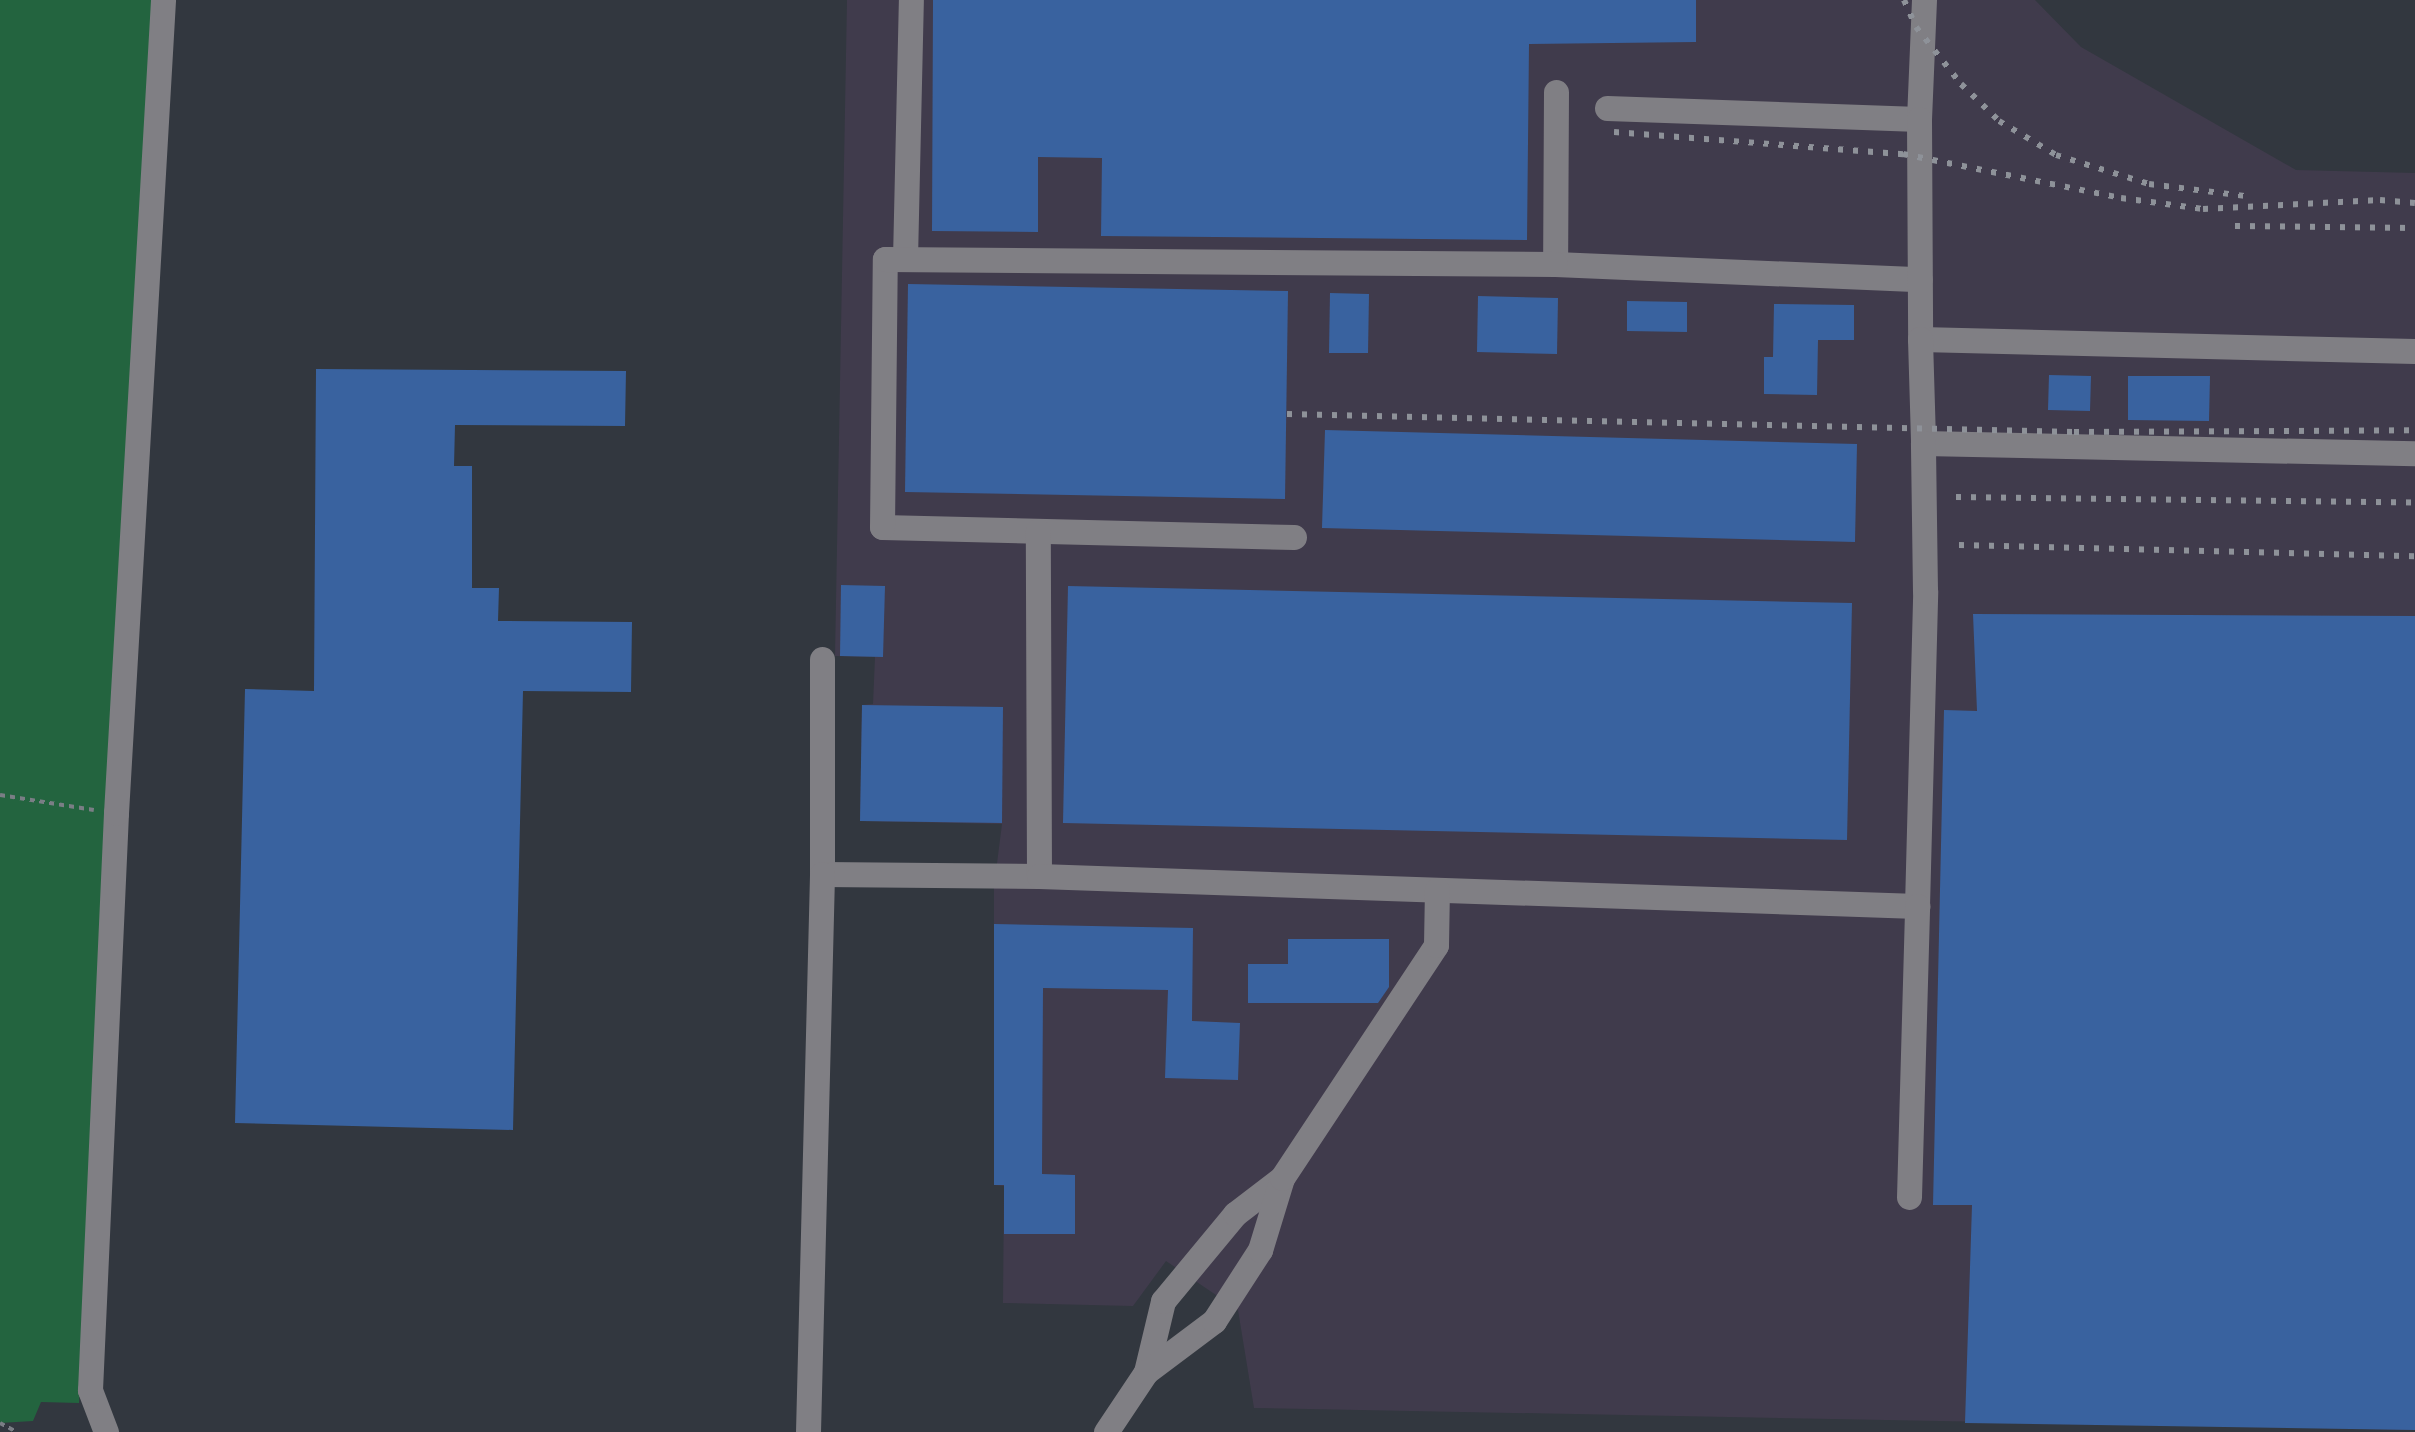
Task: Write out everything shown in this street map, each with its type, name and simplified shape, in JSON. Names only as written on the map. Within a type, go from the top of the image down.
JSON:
[{"type":"lane","points":[[106,1432],[90,1390],[116,813],[163,0]]},
{"type":"lane","points":[[905,259],[911,0]]},
{"type":"lane","points":[[1909,1197],[1924,591],[1919,119],[1924,0]]},
{"type":"lane","points":[[1554,264],[1556,92]]},
{"type":"lane","points":[[1607,108],[1919,119]]},
{"type":"lane","points":[[1294,537],[882,527],[885,258],[1554,264],[1920,279]]},
{"type":"lane","points":[[1920,339],[2415,351]]},
{"type":"lane","points":[[1922,443],[2415,453]]},
{"type":"lane","points":[[1038,531],[1038,876]]},
{"type":"lane","points":[[808,1432],[822,874],[822,659]]},
{"type":"lane","points":[[822,874],[1038,876],[1916,906]]},
{"type":"lane","points":[[1146,1372],[1214,1321],[1260,1250],[1282,1178],[1436,945],[1437,890]]},
{"type":"lane","points":[[1106,1432],[1146,1372],[1164,1302],[1234,1214],[1282,1178]]},
{"type":"path","points":[[0,795],[116,813]]},
{"type":"path","points":[[0,1423],[17,1432]]},
{"type":"shaded area","points":[[847,0],[2035,0],[2081,47],[2296,170],[2415,173],[2415,1430],[1254,1408],[1238,1310],[1166,1261],[1133,1306],[1003,1303],[1004,1186],[994,1185],[994,887],[1002,824],[860,821],[862,705],[873,704],[875,657],[835,656]]},
{"type":"green space","points":[[0,0],[153,0],[79,1403],[41,1402],[33,1421],[0,1423]]},
{"type":"building","points":[[933,0],[1696,0],[1696,42],[1529,44],[1527,240],[1101,236],[1102,158],[1038,157],[1038,232],[932,231]]},
{"type":"building","points":[[908,284],[1288,291],[1285,499],[905,492]]},
{"type":"building","points":[[1330,293],[1369,294],[1368,353],[1329,353]]},
{"type":"building","points":[[1478,296],[1558,298],[1557,354],[1477,352]]},
{"type":"building","points":[[1627,301],[1687,302],[1687,332],[1627,331]]},
{"type":"building","points":[[1774,304],[1854,305],[1854,340],[1818,340],[1817,395],[1764,394],[1764,357],[1773,357]]},
{"type":"building","points":[[316,369],[626,371],[625,426],[455,425],[454,466],[472,466],[472,588],[499,588],[498,621],[632,622],[631,692],[523,691],[513,1130],[235,1123],[245,689],[314,691]]},
{"type":"building","points":[[2049,375],[2091,376],[2090,411],[2048,410]]},
{"type":"building","points":[[2128,376],[2210,376],[2209,421],[2128,420]]},
{"type":"building","points":[[1325,430],[1857,444],[1855,542],[1322,528]]},
{"type":"building","points":[[841,585],[885,586],[883,657],[840,656]]},
{"type":"building","points":[[1068,586],[1852,603],[1847,840],[1063,823]]},
{"type":"building","points":[[1973,614],[2415,616],[2415,1430],[1965,1423],[1972,1205],[1933,1205],[1944,710],[1977,711]]},
{"type":"building","points":[[862,705],[1003,707],[1002,823],[860,821]]},
{"type":"building","points":[[994,924],[1193,928],[1192,1021],[1240,1023],[1238,1080],[1165,1078],[1168,990],[1043,988],[1042,1174],[1075,1175],[1075,1234],[1004,1234],[1004,1185],[994,1185]]},
{"type":"building","points":[[1288,939],[1389,939],[1389,987],[1378,1003],[1248,1003],[1248,964],[1288,964]]},
{"type":"railway","points":[[1904,0],[1916,27],[1961,84],[1999,121],[2056,155],[2149,184],[2246,196]]},
{"type":"railway","points":[[1614,132],[1903,154],[2121,198],[2203,209],[2380,200],[2415,203]]},
{"type":"railway","points":[[2235,226],[2415,228]]},
{"type":"railway","points":[[1287,414],[2074,432],[2415,430]]},
{"type":"railway","points":[[1956,497],[2415,503]]},
{"type":"railway","points":[[1959,545],[2415,556]]}]
